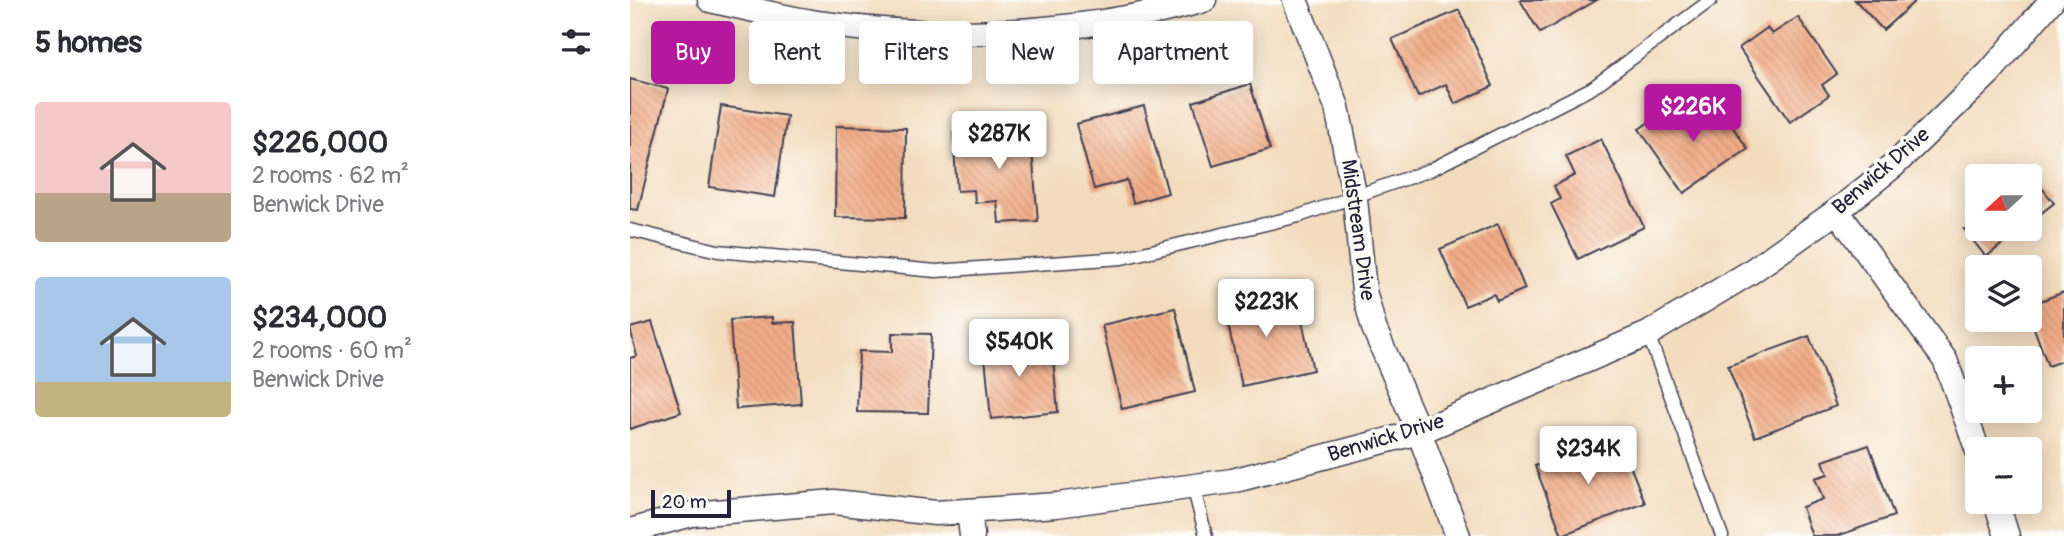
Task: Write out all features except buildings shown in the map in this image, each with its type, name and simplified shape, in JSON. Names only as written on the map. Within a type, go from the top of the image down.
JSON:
[{"type":"street","points":[[710,0],[824,24],[921,33],[1078,27],[1204,0]]},
{"type":"street","name":"Midstream Drive","points":[[1296,0],[1337,107],[1354,199],[1364,291],[1374,328],[1419,432],[1458,536]]},
{"type":"street","name":"Benwick Drive","points":[[630,531],[692,514],[834,502],[936,513],[1057,505],[1232,481],[1419,432],[1648,334],[1749,273],[1836,211],[1893,166],[1989,73],[2052,0]]},
{"type":"street","points":[[1836,211],[1945,360],[1973,437]]},
{"type":"street","points":[[969,511],[972,536]]},
{"type":"street","points":[[2000,514],[2007,536]]},
{"type":"lane","points":[[630,230],[718,251],[936,271],[1122,258],[1299,216],[1354,199],[1430,170],[1591,88],[1711,0]]},
{"type":"lane","points":[[1648,334],[1722,536]]},
{"type":"lane","points":[[1193,486],[1206,536]]}]
